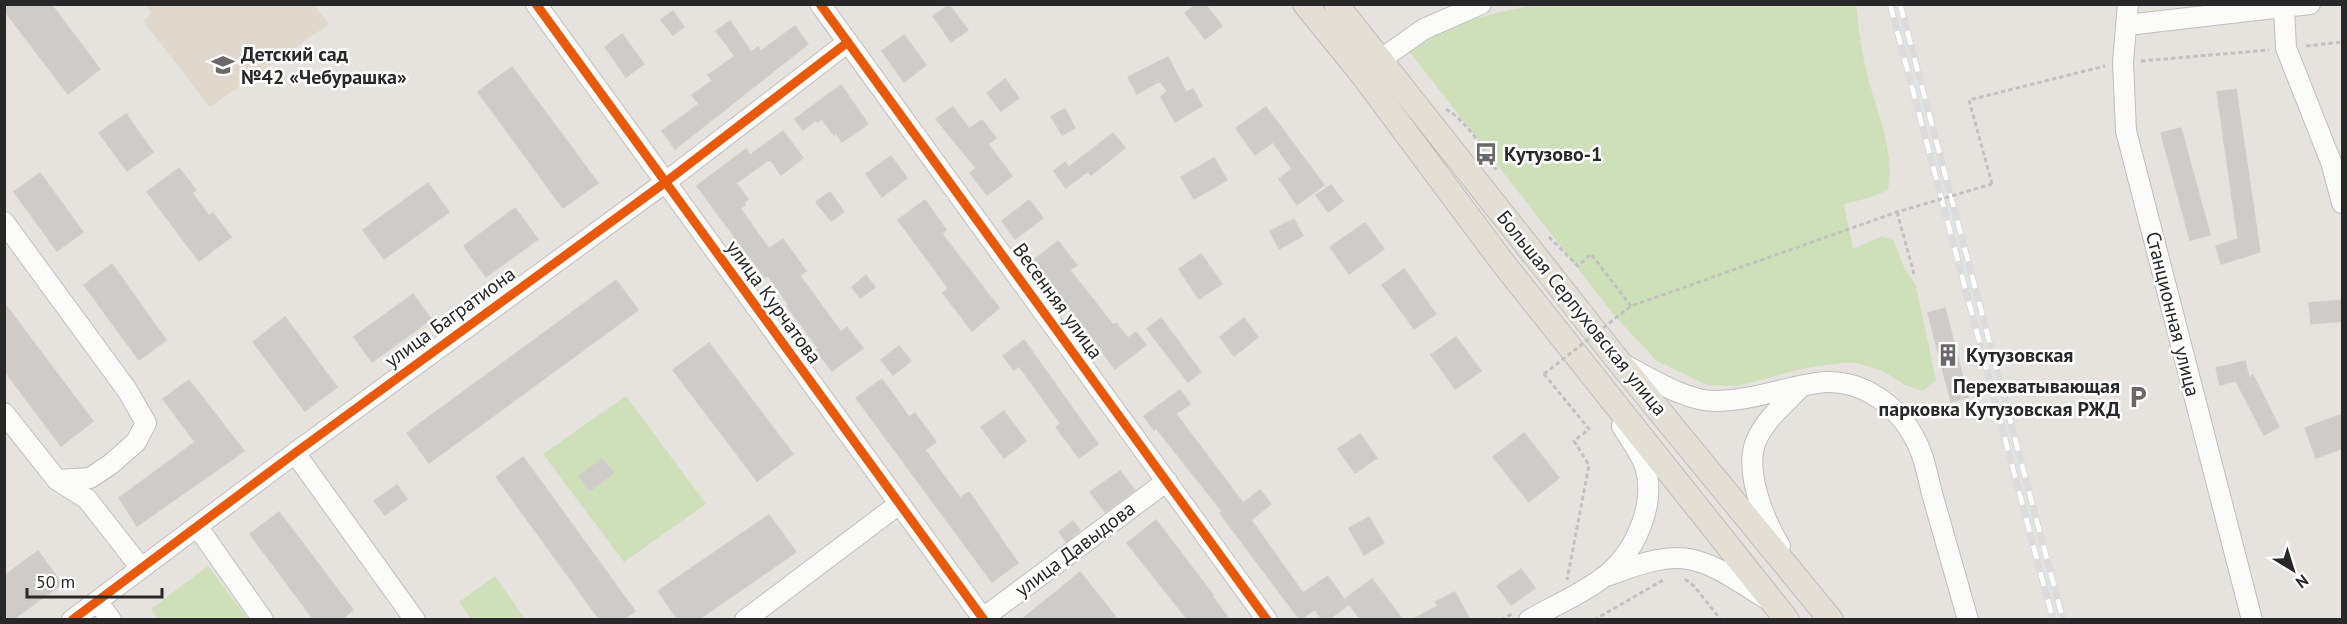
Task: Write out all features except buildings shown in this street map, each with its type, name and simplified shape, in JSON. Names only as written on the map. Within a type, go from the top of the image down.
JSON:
[{"type":"main road","name":"Большая Серпуховская улица","points":[[1305,4],[1362,74],[1503,263],[1782,612]]},
{"type":"main road","name":"Большая Серпуховская улица","points":[[1336,4],[1620,363],[1831,620]]},
{"type":"street","name":"улица Курчатова","points":[[536,4],[984,619]]},
{"type":"street","name":"Весенняя улица","points":[[820,4],[1267,620]]},
{"type":"street","points":[[1380,60],[1424,29],[1481,4]]},
{"type":"street","name":"Станционная улица","points":[[2128,4],[2123,62],[2126,131],[2252,620]]},
{"type":"street","points":[[2127,25],[2310,4]]},
{"type":"street","points":[[2284,7],[2286,48],[2331,162],[2343,203]]},
{"type":"street","name":"улица Багратиона","points":[[72,620],[295,453],[667,181],[848,42]]},
{"type":"street","points":[[4,222],[127,390],[146,423],[136,442],[111,464],[90,478],[57,480]]},
{"type":"street","points":[[1620,363],[1675,391],[1713,401],[1749,398],[1818,383],[1842,383],[1863,389],[1899,413],[1917,442],[1968,620]]},
{"type":"street","points":[[1595,379],[1645,465],[1648,486],[1647,510],[1635,538],[1625,556],[1602,579]]},
{"type":"street","points":[[1800,388],[1767,421],[1756,441],[1752,460],[1758,500],[1770,529],[1802,583]]},
{"type":"street","points":[[4,413],[57,480],[87,499],[141,568]]},
{"type":"street","points":[[295,453],[415,620]]},
{"type":"street","name":"улица Давыдова","points":[[984,619],[1167,481]]},
{"type":"street","points":[[746,620],[899,504]]},
{"type":"street","points":[[197,526],[263,620]]},
{"type":"street","points":[[1525,614],[1638,564],[1667,558],[1690,557],[1716,567],[1782,612]]},
{"type":"street","points":[[97,601],[111,620]]},
{"type":"path","points":[[1566,585],[1589,465],[1574,441],[1589,429],[1544,374],[1631,306],[1897,212],[1992,184],[1969,100],[2123,62],[2343,42]]},
{"type":"path","points":[[1445,108],[1455,114],[1486,154],[1498,174]]},
{"type":"path","points":[[1897,212],[1914,274]]},
{"type":"path","points":[[1547,235],[1578,266],[1592,254],[1631,306]]},
{"type":"path","points":[[1680,575],[1694,586],[1721,620]]},
{"type":"path","points":[[1594,620],[1668,577]]},
{"type":"path","points":[[1501,620],[1525,614]]},
{"type":"shaded area","name":"Детский сад №42 «Чебурашка»","points":[[145,5],[314,5],[329,24],[210,107],[143,21],[152,13]]},
{"type":"green space","points":[[1536,5],[1856,5],[1863,53],[1886,141],[1890,173],[1888,190],[1872,197],[1844,204],[1853,249],[1882,236],[1893,240],[1904,267],[1916,286],[1936,380],[1923,391],[1905,385],[1883,371],[1847,362],[1801,369],[1738,386],[1707,385],[1657,361],[1614,315],[1409,51],[1438,34],[1470,21]]},
{"type":"green space","points":[[626,396],[706,504],[624,562],[543,454]]},
{"type":"green space","points":[[208,566],[248,619],[158,619],[151,609]]},
{"type":"green space","points":[[495,576],[525,619],[471,619],[459,602]]},
{"type":"railway","points":[[1890,4],[2053,620]]},
{"type":"railway","points":[[1900,4],[2063,620]]},
{"type":"cycle path","points":[[536,4],[984,620]]},
{"type":"cycle path","points":[[820,4],[1267,620]]},
{"type":"cycle path","points":[[72,620],[295,453],[667,181],[848,42]]},
{"type":"place","name":"Детский сад №42 «Чебурашка»","points":[[223,65]]},
{"type":"place","name":"Кутузово-1","points":[[1486,154]]},
{"type":"place","name":"Кутузовская","points":[[1948,355]]},
{"type":"place","name":"Перехватывающая парковка Кутузовская РЖД","points":[[2138,397]]}]
